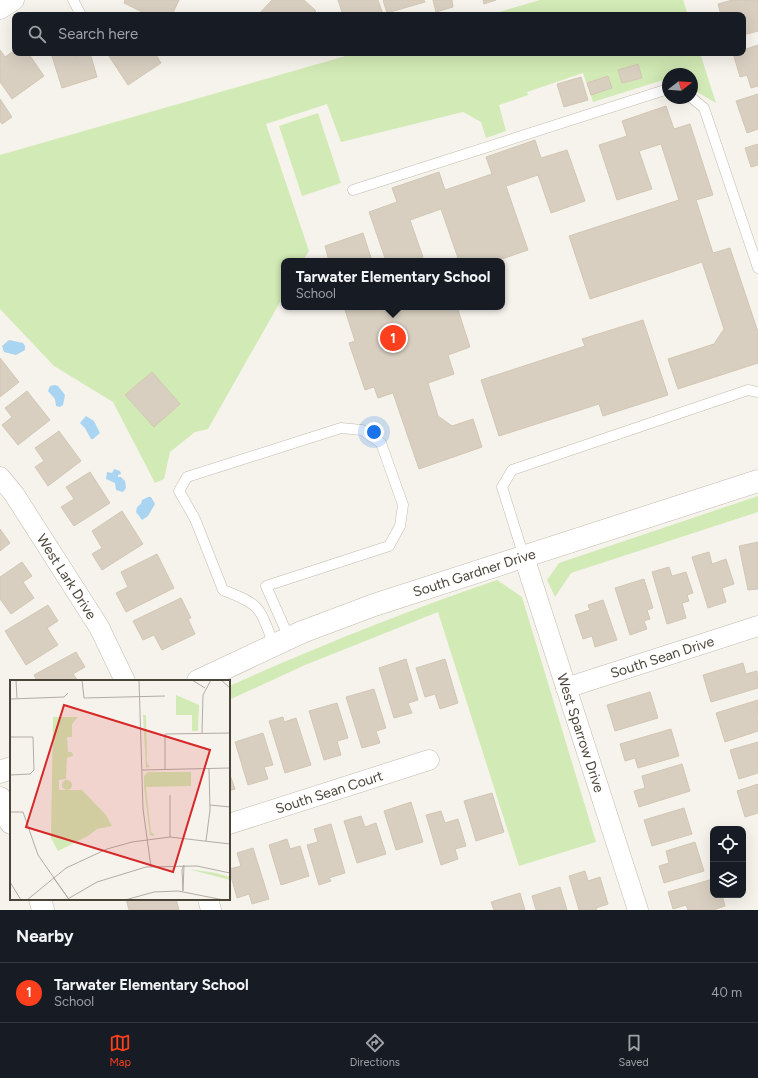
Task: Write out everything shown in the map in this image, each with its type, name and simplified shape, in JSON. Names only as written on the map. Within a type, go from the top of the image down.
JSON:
[{"type":"street","points":[[0,9],[14,0]]},
{"type":"street","name":"West Lark Drive","points":[[0,477],[14,494],[99,627],[125,680]]},
{"type":"street","name":"South Gardner Drive","points":[[200,680],[282,642],[374,605],[758,481]]},
{"type":"street","name":"West Sparrow Drive","points":[[524,557],[638,910]]},
{"type":"street","name":"South Sean Drive","points":[[566,688],[758,626]]},
{"type":"street","name":"South Sean Court","points":[[230,824],[429,760]]},
{"type":"street","points":[[0,772],[10,768]]},
{"type":"street","points":[[0,798],[10,821]]},
{"type":"street","points":[[40,900],[43,910]]},
{"type":"street","points":[[208,900],[211,910]]},
{"type":"lane","points":[[73,0],[79,12]]},
{"type":"lane","points":[[353,190],[662,91]]},
{"type":"lane","points":[[698,103],[704,108],[758,268]]},
{"type":"lane","points":[[524,557],[502,487],[512,470],[748,390],[758,392]]},
{"type":"lane","points":[[341,428],[362,430],[381,443],[403,505],[400,526],[389,546],[266,586],[282,642],[260,610],[249,600],[223,590],[195,519],[179,491],[187,477],[341,428]]},
{"type":"green space","points":[[540,0],[683,0],[687,12],[498,12]]},
{"type":"green space","points":[[346,56],[701,56],[716,103],[698,92],[698,68],[662,68],[662,80],[593,102],[583,73],[527,92],[528,95],[499,105],[506,131],[486,138],[481,122],[463,112],[341,142],[327,104],[266,124],[309,251],[305,258],[281,258],[281,300],[208,429],[195,432],[170,452],[164,479],[155,483],[113,402],[54,366],[0,309],[0,155]]},
{"type":"green space","points":[[318,113],[341,183],[302,196],[279,126]]},
{"type":"green space","points":[[758,496],[758,512],[571,573],[555,597],[547,580],[559,563]]},
{"type":"green space","points":[[497,580],[522,597],[596,842],[519,866],[438,612],[305,665],[230,700],[230,686],[295,657],[429,604]]},
{"type":"water","points":[[9,340],[23,343],[25,350],[16,355],[4,352],[2,346]]},
{"type":"water","points":[[50,386],[58,386],[65,395],[63,405],[60,407],[56,406],[55,399],[48,391]]},
{"type":"water","points":[[86,416],[94,421],[100,433],[93,439],[91,439],[85,428],[80,423]]},
{"type":"water","points":[[114,469],[120,471],[121,474],[118,475],[118,477],[121,477],[125,481],[126,488],[123,492],[116,490],[115,483],[106,479],[107,472],[112,473]]},
{"type":"water","points":[[151,497],[155,504],[148,516],[142,520],[136,512],[137,507],[141,504],[142,500]]},
{"type":"building","points":[[125,0],[179,0],[173,12],[142,12],[124,3]]},
{"type":"building","points":[[272,0],[304,0],[316,11],[315,12],[261,12]]},
{"type":"building","points":[[338,0],[378,0],[382,12],[342,12]]},
{"type":"building","points":[[383,0],[424,0],[425,2],[390,12],[387,12]]},
{"type":"building","points":[[433,0],[452,0],[453,7],[436,12]]},
{"type":"building","points":[[483,0],[496,0],[484,4]]},
{"type":"building","points":[[732,0],[758,0],[758,31],[746,34],[746,12],[720,12],[718,4]]},
{"type":"building","points":[[758,45],[758,86],[751,88],[747,75],[740,77],[734,56],[746,56],[746,49]]},
{"type":"building","points":[[0,50],[5,57],[12,52],[12,56],[30,56],[44,76],[12,99],[0,82]]},
{"type":"building","points":[[52,56],[91,56],[97,77],[62,88]]},
{"type":"building","points":[[109,56],[157,56],[161,63],[128,85]]},
{"type":"building","points":[[638,64],[642,78],[622,83],[618,70]]},
{"type":"building","points":[[608,76],[612,88],[591,95],[587,83]]},
{"type":"building","points":[[581,77],[588,100],[564,107],[557,84]]},
{"type":"building","points":[[758,94],[758,129],[747,133],[736,101]]},
{"type":"building","points":[[0,99],[12,117],[2,124],[0,121]]},
{"type":"building","points":[[666,106],[674,129],[690,124],[713,195],[696,200],[713,253],[730,248],[758,332],[758,363],[678,389],[668,359],[714,344],[724,329],[702,262],[590,299],[569,236],[679,200],[661,144],[639,151],[652,189],[617,200],[599,145],[627,136],[622,121]]},
{"type":"building","points":[[535,140],[541,158],[567,150],[585,201],[551,213],[538,175],[506,186],[528,250],[505,258],[458,258],[441,209],[410,220],[423,257],[385,258],[369,212],[397,202],[392,188],[439,172],[445,190],[492,174],[486,157]]},
{"type":"building","points":[[758,144],[758,165],[751,167],[745,148]]},
{"type":"building","points":[[363,233],[371,258],[328,258],[325,246]]},
{"type":"building","points":[[345,310],[458,310],[470,347],[448,355],[454,374],[428,383],[438,416],[452,426],[473,419],[482,447],[419,469],[393,393],[378,398],[374,387],[365,390],[349,343],[355,341]]},
{"type":"building","points":[[643,320],[668,395],[603,416],[599,404],[499,436],[481,380],[585,346],[582,339]]},
{"type":"building","points":[[0,358],[19,382],[0,397]]},
{"type":"building","points":[[152,372],[180,404],[154,427],[125,395]]},
{"type":"building","points":[[27,391],[50,420],[18,445],[2,425],[12,417],[5,408]]},
{"type":"building","points":[[59,431],[81,461],[48,486],[35,467],[44,461],[35,448]]},
{"type":"building","points":[[90,472],[110,503],[74,526],[61,507],[74,499],[66,487]]},
{"type":"building","points":[[122,511],[143,544],[102,570],[92,554],[102,548],[92,531]]},
{"type":"building","points":[[0,529],[10,543],[0,551]]},
{"type":"building","points":[[758,542],[758,589],[748,590],[739,546]]},
{"type":"building","points":[[709,552],[712,564],[726,559],[734,584],[722,588],[726,602],[708,608],[692,557]]},
{"type":"building","points":[[157,554],[174,588],[126,612],[116,593],[128,587],[121,572]]},
{"type":"building","points":[[22,562],[32,576],[23,582],[34,598],[11,614],[0,599],[0,577]]},
{"type":"building","points":[[669,567],[672,576],[686,572],[693,593],[687,595],[689,601],[682,603],[686,618],[667,624],[652,572]]},
{"type":"building","points":[[644,579],[653,608],[647,610],[650,619],[644,621],[647,629],[630,635],[615,588]]},
{"type":"building","points":[[181,598],[191,618],[188,619],[195,634],[162,650],[154,635],[143,640],[133,621]]},
{"type":"building","points":[[603,600],[617,640],[595,647],[592,636],[583,639],[575,615],[590,610],[588,605]]},
{"type":"building","points":[[48,605],[58,621],[47,628],[58,645],[26,665],[5,631]]},
{"type":"building","points":[[76,652],[85,667],[73,674],[77,680],[36,680],[34,675]]},
{"type":"building","points":[[406,659],[418,700],[408,703],[412,713],[394,718],[379,668]]},
{"type":"building","points":[[445,659],[458,703],[440,709],[435,694],[425,697],[416,668]]},
{"type":"building","points":[[743,663],[746,674],[757,671],[758,688],[711,702],[703,675]]},
{"type":"building","points":[[374,689],[386,728],[376,731],[380,743],[362,748],[346,697]]},
{"type":"building","points":[[650,692],[658,718],[615,731],[607,705]]},
{"type":"building","points":[[758,700],[758,731],[725,742],[716,713]]},
{"type":"building","points":[[337,703],[348,738],[337,741],[341,755],[324,760],[309,711]]},
{"type":"building","points":[[283,717],[284,722],[296,718],[311,765],[285,773],[269,721]]},
{"type":"building","points":[[671,729],[679,756],[638,768],[635,758],[625,761],[620,744]]},
{"type":"building","points":[[263,733],[273,765],[264,767],[268,779],[248,785],[235,742]]},
{"type":"building","points":[[758,742],[758,773],[739,779],[730,750]]},
{"type":"building","points":[[682,764],[690,791],[639,807],[634,791],[645,788],[642,776]]},
{"type":"building","points":[[230,775],[235,789],[230,791]]},
{"type":"building","points":[[758,784],[758,813],[745,817],[737,791]]},
{"type":"building","points":[[492,793],[504,832],[476,841],[464,801]]},
{"type":"building","points":[[411,802],[423,842],[396,850],[384,811]]},
{"type":"building","points":[[684,808],[692,834],[652,846],[644,820]]},
{"type":"building","points":[[441,811],[445,823],[458,819],[466,846],[455,849],[458,859],[441,865],[426,815]]},
{"type":"building","points":[[361,816],[365,827],[376,823],[386,854],[357,863],[344,821]]},
{"type":"building","points":[[331,824],[345,873],[329,878],[331,881],[319,885],[307,845],[318,842],[314,829]]},
{"type":"building","points":[[287,839],[290,849],[300,846],[309,876],[281,885],[269,845]]},
{"type":"building","points":[[695,842],[704,871],[664,883],[659,866],[669,863],[666,851]]},
{"type":"building","points":[[253,848],[269,899],[252,904],[249,894],[237,898],[230,869],[241,866],[237,853]]},
{"type":"building","points":[[585,871],[588,881],[600,877],[608,904],[596,908],[597,910],[579,910],[569,876]]},
{"type":"building","points":[[710,880],[710,898],[723,898],[725,906],[713,910],[688,910],[686,905],[673,909],[668,892]]},
{"type":"building","points":[[560,887],[567,910],[536,910],[532,896]]},
{"type":"building","points":[[520,893],[525,910],[494,910],[491,902]]},
{"type":"building","points":[[126,900],[176,900],[179,910],[129,910]]},
{"type":"place","name":"Tarwater Elementary School","points":[[393,338]]}]
